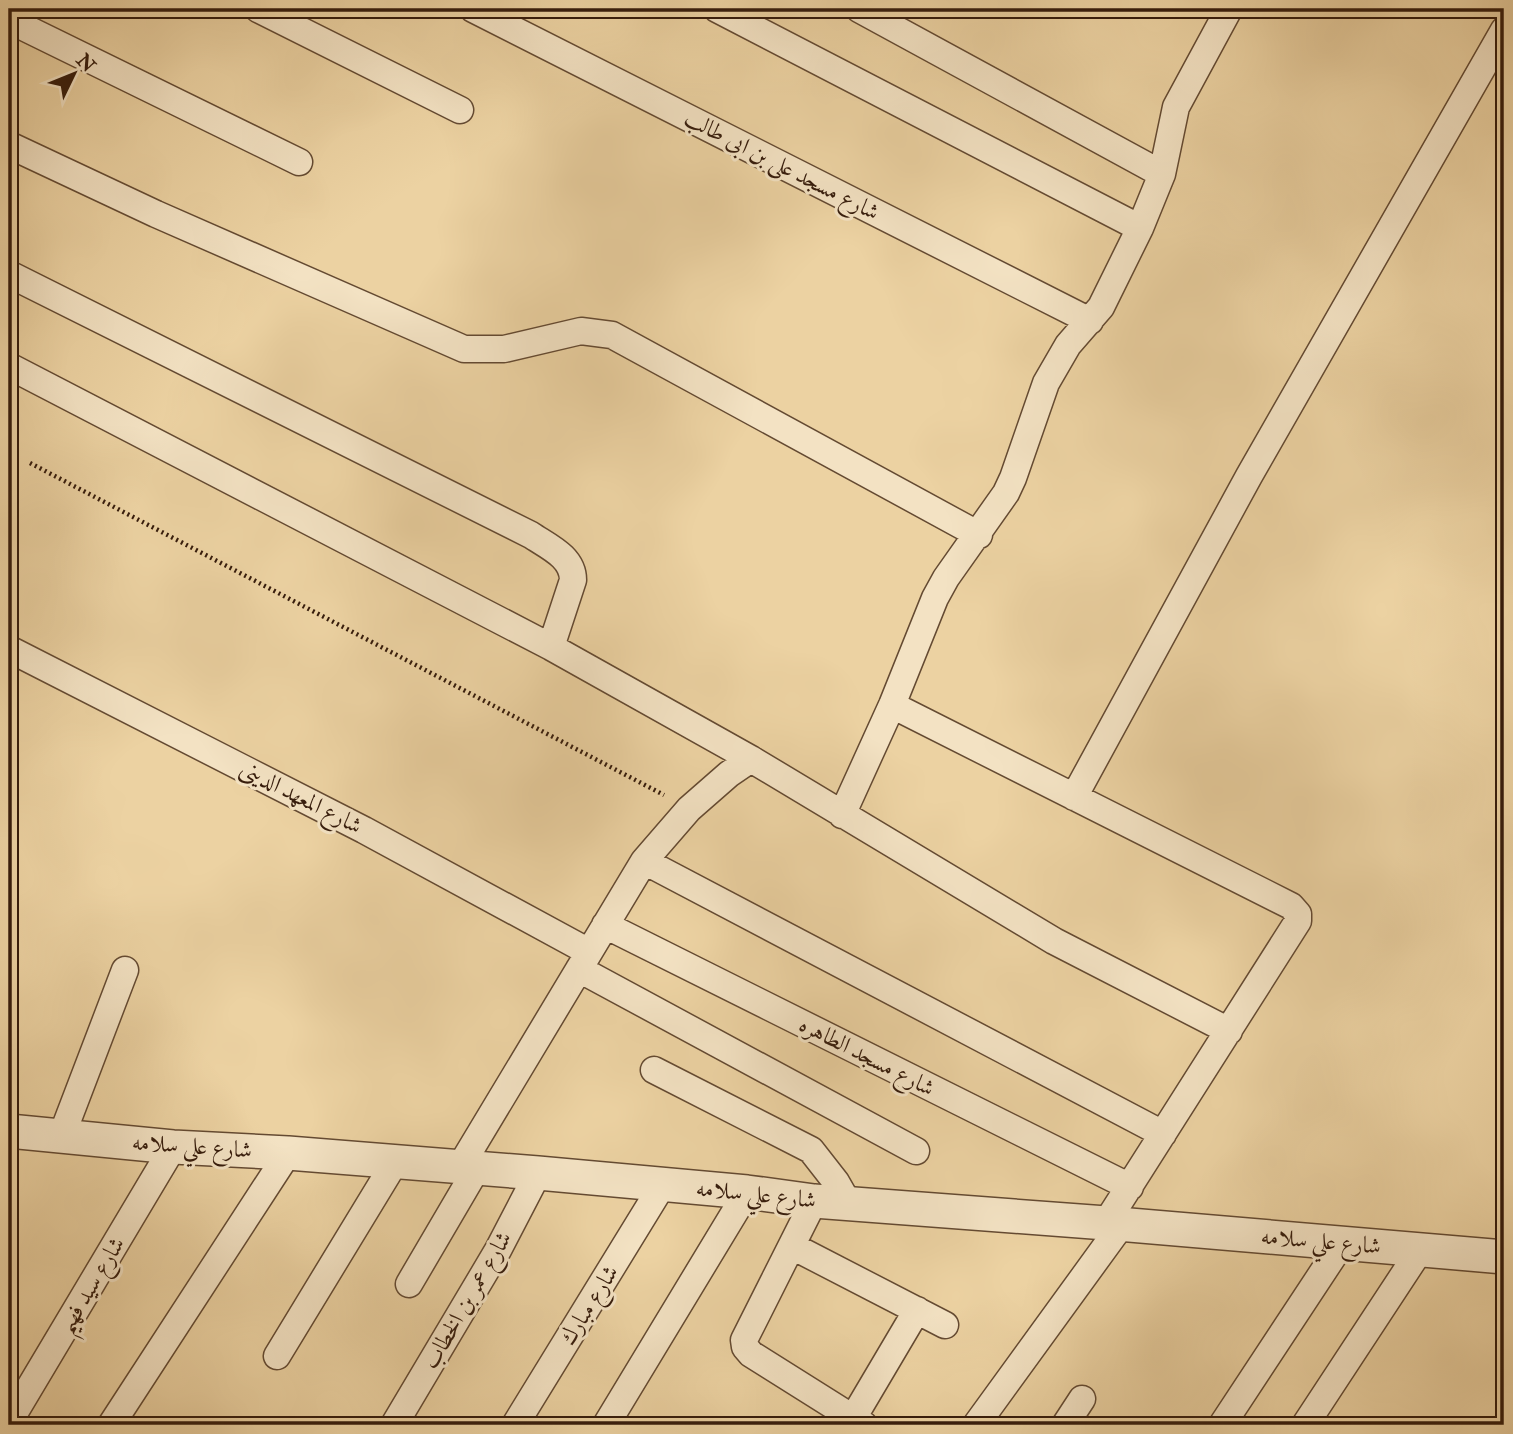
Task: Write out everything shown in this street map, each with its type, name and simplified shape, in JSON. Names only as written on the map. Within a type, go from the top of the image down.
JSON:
[{"type":"street","points":[[258,9],[460,110]]},
{"type":"street","name":"شارع مسجد على بن ابى طالب","points":[[473,9],[1090,321]]},
{"type":"street","points":[[718,9],[1139,228]]},
{"type":"street","points":[[859,9],[1163,174]]},
{"type":"street","points":[[842,815],[892,705],[935,598],[957,562],[996,511],[1013,478],[1046,383],[1056,363],[1111,290],[1163,174],[1176,107],[1229,9]]},
{"type":"street","points":[[9,20],[299,162]]},
{"type":"street","points":[[1074,797],[1249,475],[1504,30]]},
{"type":"street","points":[[9,145],[156,214],[464,349],[504,349],[581,331],[612,335],[979,535]]},
{"type":"street","points":[[9,274],[531,535],[552,548],[567,560],[573,570],[573,580],[551,647]]},
{"type":"street","points":[[9,366],[551,647],[751,759],[1054,941],[1229,1031]]},
{"type":"street","name":"شارع المعهد الدينى","points":[[9,649],[364,830],[584,961],[916,1151]]},
{"type":"street","points":[[892,705],[1296,909],[1298,921],[1130,1187],[1114,1224],[976,1425]]},
{"type":"street","points":[[409,1284],[468,1168],[584,961],[644,862],[689,809],[729,774],[751,759]]},
{"type":"street","points":[[644,862],[1163,1134]]},
{"type":"street","name":"شارع مسجد الطاهره","points":[[605,925],[1130,1187]]},
{"type":"street","points":[[62,1135],[125,970]]},
{"type":"street","points":[[654,1070],[811,1150],[836,1182],[848,1203]]},
{"type":"street","name":"شارع علي سلامه","points":[[9,1131],[173,1147],[288,1153],[538,1173],[747,1192],[814,1201],[1503,1255]]},
{"type":"street","name":"شارع سيد فهيم","points":[[9,1422],[173,1147]]},
{"type":"street","points":[[111,1425],[288,1153]]},
{"type":"street","points":[[277,1356],[395,1161]]},
{"type":"street","name":"شارع عمر بن الخطاب","points":[[394,1425],[498,1250],[538,1173]]},
{"type":"street","name":"شارع مبارك","points":[[515,1425],[663,1184]]},
{"type":"street","points":[[606,1425],[747,1192]]},
{"type":"street","points":[[814,1201],[744,1340],[745,1347],[751,1354],[855,1423],[917,1310]]},
{"type":"street","points":[[1222,1425],[1342,1243]]},
{"type":"street","points":[[792,1246],[945,1325]]},
{"type":"street","points":[[1305,1425],[1420,1250]]},
{"type":"street","points":[[1065,1425],[1082,1399]]},
{"type":"path","points":[[30,463],[689,809]]}]
